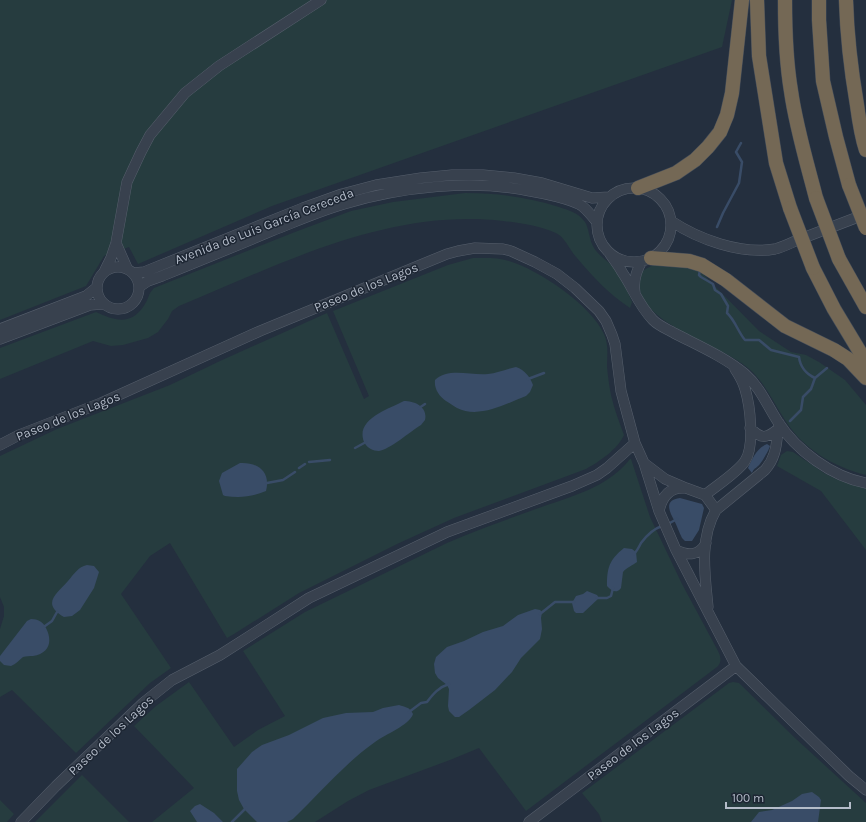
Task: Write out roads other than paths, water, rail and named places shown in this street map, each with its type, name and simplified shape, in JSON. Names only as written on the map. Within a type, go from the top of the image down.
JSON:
[{"type":"highway","points":[[638,188],[676,173],[695,160],[720,132],[727,115],[732,93],[742,0]]},
{"type":"highway","points":[[757,0],[759,56],[776,163],[790,208],[813,268],[834,309],[866,362]]},
{"type":"highway","points":[[785,0],[785,27],[791,91],[816,198],[839,259],[866,308]]},
{"type":"highway","points":[[819,0],[823,81],[836,137],[850,185],[866,228]]},
{"type":"highway","points":[[846,0],[853,81],[862,139],[866,150]]},
{"type":"highway","points":[[647,260],[689,261],[702,265],[726,280],[785,326],[834,350],[848,359],[866,378]]},
{"type":"street","points":[[103,304],[98,297],[96,288],[98,278],[105,270],[116,243],[127,182],[150,135],[185,93],[218,66],[321,0]]},
{"type":"street","name":"Avenida de Luis García Cereceda","points":[[130,270],[144,272],[342,194],[376,185],[421,178],[452,175],[483,175],[514,178],[542,183],[592,198],[609,197]]},
{"type":"street","name":"Avenida de Luis García Cereceda","points":[[140,287],[148,281],[306,217],[344,204],[422,188],[452,185],[514,188],[575,203],[582,206],[596,221]]},
{"type":"street","points":[[635,295],[634,285],[638,268],[660,252],[667,243],[671,221],[669,211],[664,202],[656,195],[648,190],[627,188],[617,191],[609,197],[598,212],[596,221],[598,236],[605,249],[622,271],[641,307],[654,322],[732,364],[745,374],[761,394],[778,426],[798,446],[822,464],[840,474],[866,483]]},
{"type":"street","points":[[671,221],[691,233],[710,240],[732,247],[750,250],[775,249],[866,214]]},
{"type":"street","points":[[0,339],[90,305],[103,304],[115,309],[127,307],[136,299],[140,287],[138,279],[130,270],[116,243]]},
{"type":"street","name":"Paseo de los Lagos","points":[[0,445],[18,435],[101,403],[260,331],[447,254],[475,248],[503,249],[519,254],[557,274],[575,288],[599,311],[610,328],[615,344],[621,391],[635,443],[644,463],[659,511],[676,550],[736,666],[849,776],[866,790]]},
{"type":"street","points":[[610,254],[622,261],[636,262],[647,260]]},
{"type":"street","points":[[105,270],[116,266],[130,270]]},
{"type":"street","points":[[0,329],[86,296],[96,288]]},
{"type":"street","points":[[716,510],[705,495],[746,461],[751,445],[745,388],[732,364]]},
{"type":"street","points":[[747,399],[752,394],[761,394]]},
{"type":"street","points":[[750,428],[760,436],[765,437],[769,436],[778,426]]},
{"type":"street","name":"Paseo de los Lagos","points":[[708,611],[705,574],[706,543],[711,519],[716,510],[765,470],[774,457],[778,426]]},
{"type":"street","name":"Paseo de los Lagos","points":[[21,822],[56,786],[143,703],[172,680],[220,655],[309,598],[447,532],[572,486],[597,475],[635,443]]},
{"type":"street","points":[[776,447],[790,444],[798,446]]},
{"type":"street","name":"Paseo de los Lagos","points":[[644,463],[665,479],[705,495]]},
{"type":"street","points":[[659,511],[661,503],[668,492],[672,489],[686,488]]},
{"type":"street","points":[[676,550],[684,554],[696,554],[706,543]]},
{"type":"street","name":"Paseo de los Lagos","points":[[529,822],[736,666]]},
{"type":"water","points":[[516,367],[525,372],[530,379],[533,385],[530,392],[526,396],[492,409],[474,412],[457,408],[441,397],[435,386],[435,380],[440,376],[447,374],[488,374]]},
{"type":"water","points":[[404,401],[412,402],[423,408],[425,412],[425,420],[421,425],[400,440],[383,450],[372,450],[364,442],[364,427],[382,411]]},
{"type":"water","points":[[767,444],[770,446],[768,451],[761,463],[752,473],[748,468],[755,454]]},
{"type":"water","points":[[240,463],[252,464],[262,470],[267,478],[266,491],[256,495],[241,497],[230,497],[223,495],[219,481],[222,473]]},
{"type":"water","points":[[680,498],[702,504],[704,508],[699,530],[692,541],[685,541],[682,538],[669,509],[672,501]]},
{"type":"water","points":[[624,548],[632,549],[636,552],[637,562],[623,572],[621,588],[618,591],[614,591],[607,586],[608,569],[615,556]]},
{"type":"water","points":[[87,565],[94,566],[99,572],[94,588],[80,610],[72,616],[64,617],[53,607],[53,598],[76,571]]},
{"type":"water","points":[[587,591],[597,595],[599,598],[583,613],[576,613],[572,603],[576,596]]},
{"type":"water","points":[[535,609],[542,612],[542,629],[540,639],[521,658],[512,672],[495,690],[459,717],[455,717],[449,711],[449,689],[435,673],[434,664],[436,657],[447,647],[483,632],[503,626],[518,615]]},
{"type":"water","points":[[31,619],[40,621],[45,626],[49,638],[46,650],[38,655],[23,657],[11,666],[4,665],[0,661],[0,656],[27,621]]},
{"type":"water","points":[[399,705],[410,710],[413,714],[411,718],[402,726],[375,742],[353,760],[293,819],[287,822],[257,822],[244,809],[239,800],[237,791],[237,769],[252,752],[262,745],[289,735],[323,718],[346,713],[373,712],[383,708]]},
{"type":"water","points":[[812,792],[821,800],[818,822],[751,822],[759,812],[772,810],[792,801],[802,794]]},
{"type":"water","points":[[200,804],[214,813],[223,822],[197,822],[190,811],[195,806]]},
{"type":"waterway","points":[[717,227],[739,183],[742,162],[736,152],[741,143]]},
{"type":"waterway","points":[[700,270],[699,275],[713,284],[715,290],[721,294],[728,306],[727,313],[745,340],[759,340],[771,350],[799,357],[804,369],[815,378],[811,389],[803,397],[801,410],[790,421]]},
{"type":"waterway","points":[[815,378],[827,368]]},
{"type":"waterway","points":[[528,379],[544,373]]},
{"type":"waterway","points":[[419,408],[425,404]]},
{"type":"waterway","points":[[355,448],[366,442]]},
{"type":"waterway","points":[[309,462],[330,460]]},
{"type":"waterway","points":[[299,468],[305,464]]},
{"type":"waterway","points":[[267,483],[283,480],[295,472]]},
{"type":"waterway","points":[[668,524],[677,519]]},
{"type":"waterway","points":[[634,554],[648,535],[662,526]]},
{"type":"waterway","points":[[597,598],[607,598],[611,596],[613,588]]},
{"type":"waterway","points":[[540,614],[555,602],[574,602]]},
{"type":"waterway","points":[[45,626],[52,621],[57,612]]},
{"type":"waterway","points":[[409,712],[421,703],[427,702],[436,691],[449,684]]},
{"type":"waterway","points":[[232,822],[246,808]]}]
